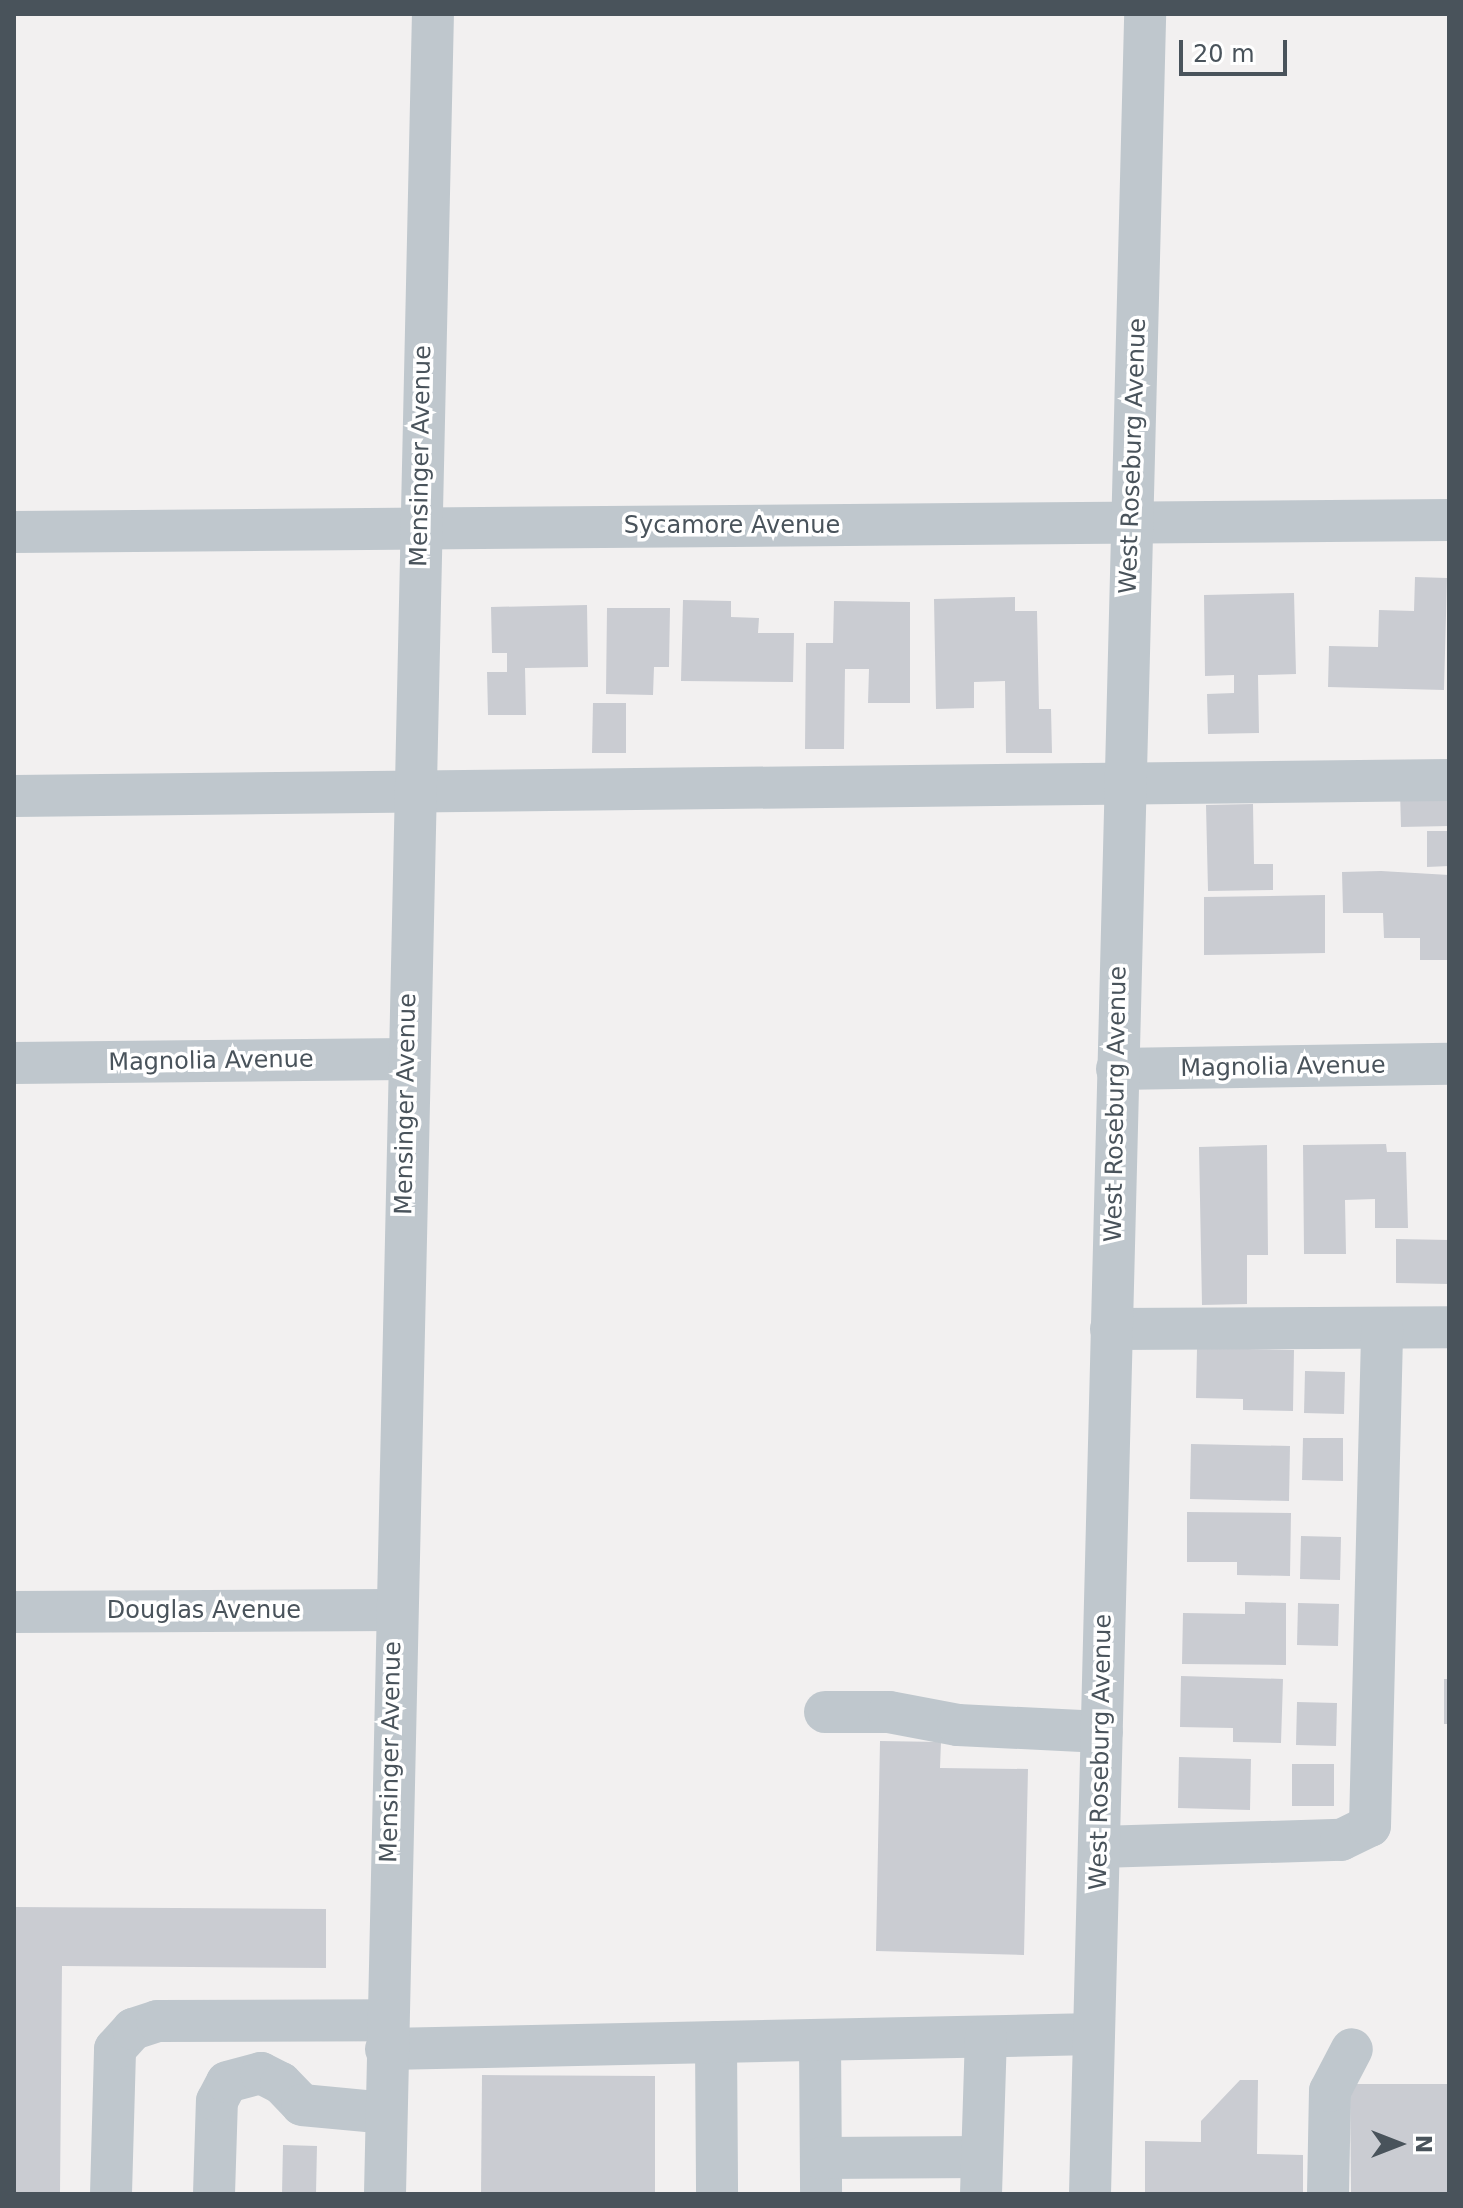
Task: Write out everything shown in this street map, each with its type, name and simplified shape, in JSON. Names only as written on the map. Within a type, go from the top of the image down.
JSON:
[{"type":"street","name":"Mensinger Avenue","points":[[385,2194],[394,1610],[433,14]]},
{"type":"street","name":"West Roseburg Avenue","points":[[1090,2194],[1145,14]]},
{"type":"street","name":"Sycamore Avenue","points":[[14,532],[1449,520]]},
{"type":"street","points":[[14,796],[1449,780]]},
{"type":"street","name":"Magnolia Avenue","points":[[14,1063],[407,1059]]},
{"type":"street","name":"Magnolia Avenue","points":[[1117,1069],[1449,1064]]},
{"type":"street","points":[[1111,1329],[1449,1327]]},
{"type":"street","points":[[1099,1847],[1341,1840],[1370,1826],[1382,1329]]},
{"type":"street","name":"Douglas Avenue","points":[[14,1612],[394,1610]]},
{"type":"street","points":[[825,1712],[889,1712],[958,1725],[1102,1732]]},
{"type":"street","points":[[111,2194],[115,2049],[133,2029],[157,2021],[387,2034],[716,2042],[1094,2034]]},
{"type":"street","points":[[820,2040],[821,2176],[982,2176],[986,2037]]},
{"type":"street","points":[[716,2042],[717,2194]]},
{"type":"street","points":[[1328,2194],[1330,2091],[1352,2049]]},
{"type":"street","points":[[214,2194],[217,2101],[227,2082],[261,2073],[281,2083],[302,2105],[386,2113]]},
{"type":"building","points":[[1415,577],[1447,578],[1444,690],[1328,687],[1329,646],[1378,647],[1379,610],[1414,611]]},
{"type":"building","points":[[1294,593],[1296,674],[1258,675],[1259,733],[1208,734],[1207,694],[1234,693],[1234,675],[1205,676],[1204,595]]},
{"type":"building","points":[[1015,597],[1015,611],[1037,611],[1039,709],[1051,709],[1052,753],[1006,753],[1005,681],[974,682],[974,708],[936,709],[934,599]]},
{"type":"building","points":[[683,600],[731,601],[731,617],[759,618],[758,633],[794,633],[793,682],[681,681]]},
{"type":"building","points":[[834,601],[910,602],[910,703],[868,703],[869,669],[845,669],[844,749],[805,749],[806,643],[833,643]]},
{"type":"building","points":[[587,605],[588,667],[525,668],[526,715],[488,715],[487,672],[507,672],[507,653],[492,653],[491,607]]},
{"type":"building","points":[[607,608],[670,608],[669,667],[654,667],[653,695],[606,694]]},
{"type":"building","points":[[593,703],[626,703],[626,753],[592,753]]},
{"type":"building","points":[[1449,789],[1449,826],[1401,827],[1400,791]]},
{"type":"building","points":[[1253,804],[1254,864],[1273,864],[1273,890],[1208,891],[1206,805]]},
{"type":"building","points":[[1427,831],[1449,831],[1449,866],[1427,867]]},
{"type":"building","points":[[1342,872],[1449,875],[1449,960],[1420,960],[1420,938],[1384,938],[1383,913],[1343,913]]},
{"type":"building","points":[[1325,895],[1325,953],[1204,955],[1204,897]]},
{"type":"building","points":[[1386,1144],[1387,1152],[1406,1152],[1408,1228],[1375,1228],[1375,1199],[1345,1200],[1346,1254],[1304,1254],[1303,1145]]},
{"type":"building","points":[[1267,1145],[1268,1255],[1247,1255],[1247,1304],[1202,1305],[1199,1147]]},
{"type":"building","points":[[1396,1239],[1449,1240],[1449,1284],[1396,1283]]},
{"type":"building","points":[[1197,1348],[1294,1350],[1293,1411],[1243,1410],[1243,1399],[1196,1398]]},
{"type":"building","points":[[1305,1371],[1345,1372],[1344,1414],[1304,1413]]},
{"type":"building","points":[[1303,1438],[1343,1438],[1343,1481],[1302,1480]]},
{"type":"building","points":[[1191,1444],[1290,1446],[1289,1501],[1190,1499]]},
{"type":"building","points":[[1187,1512],[1291,1513],[1290,1576],[1237,1575],[1237,1562],[1187,1562]]},
{"type":"building","points":[[1301,1536],[1341,1537],[1340,1580],[1300,1579]]},
{"type":"building","points":[[1245,1602],[1286,1603],[1286,1665],[1182,1664],[1183,1613],[1245,1614]]},
{"type":"building","points":[[1298,1603],[1339,1604],[1338,1646],[1297,1645]]},
{"type":"building","points":[[1181,1676],[1283,1679],[1281,1743],[1233,1742],[1233,1728],[1180,1727]]},
{"type":"building","points":[[1444,1679],[1449,1679],[1449,1724],[1444,1724]]},
{"type":"building","points":[[1297,1702],[1337,1703],[1336,1746],[1296,1745]]},
{"type":"building","points":[[880,1741],[941,1742],[940,1768],[1028,1769],[1024,1955],[876,1951]]},
{"type":"building","points":[[1179,1757],[1251,1759],[1250,1810],[1178,1808]]},
{"type":"building","points":[[1292,1764],[1334,1764],[1334,1806],[1292,1806]]},
{"type":"building","points":[[14,1907],[326,1909],[326,1968],[62,1966],[60,2194],[14,2194]]},
{"type":"building","points":[[482,2075],[655,2076],[655,2194],[481,2194]]},
{"type":"building","points":[[1240,2080],[1258,2080],[1257,2154],[1303,2155],[1303,2194],[1145,2194],[1145,2141],[1201,2142],[1201,2121]]},
{"type":"building","points":[[1350,2084],[1449,2084],[1449,2194],[1351,2194]]},
{"type":"building","points":[[283,2145],[317,2146],[316,2194],[282,2194]]}]
